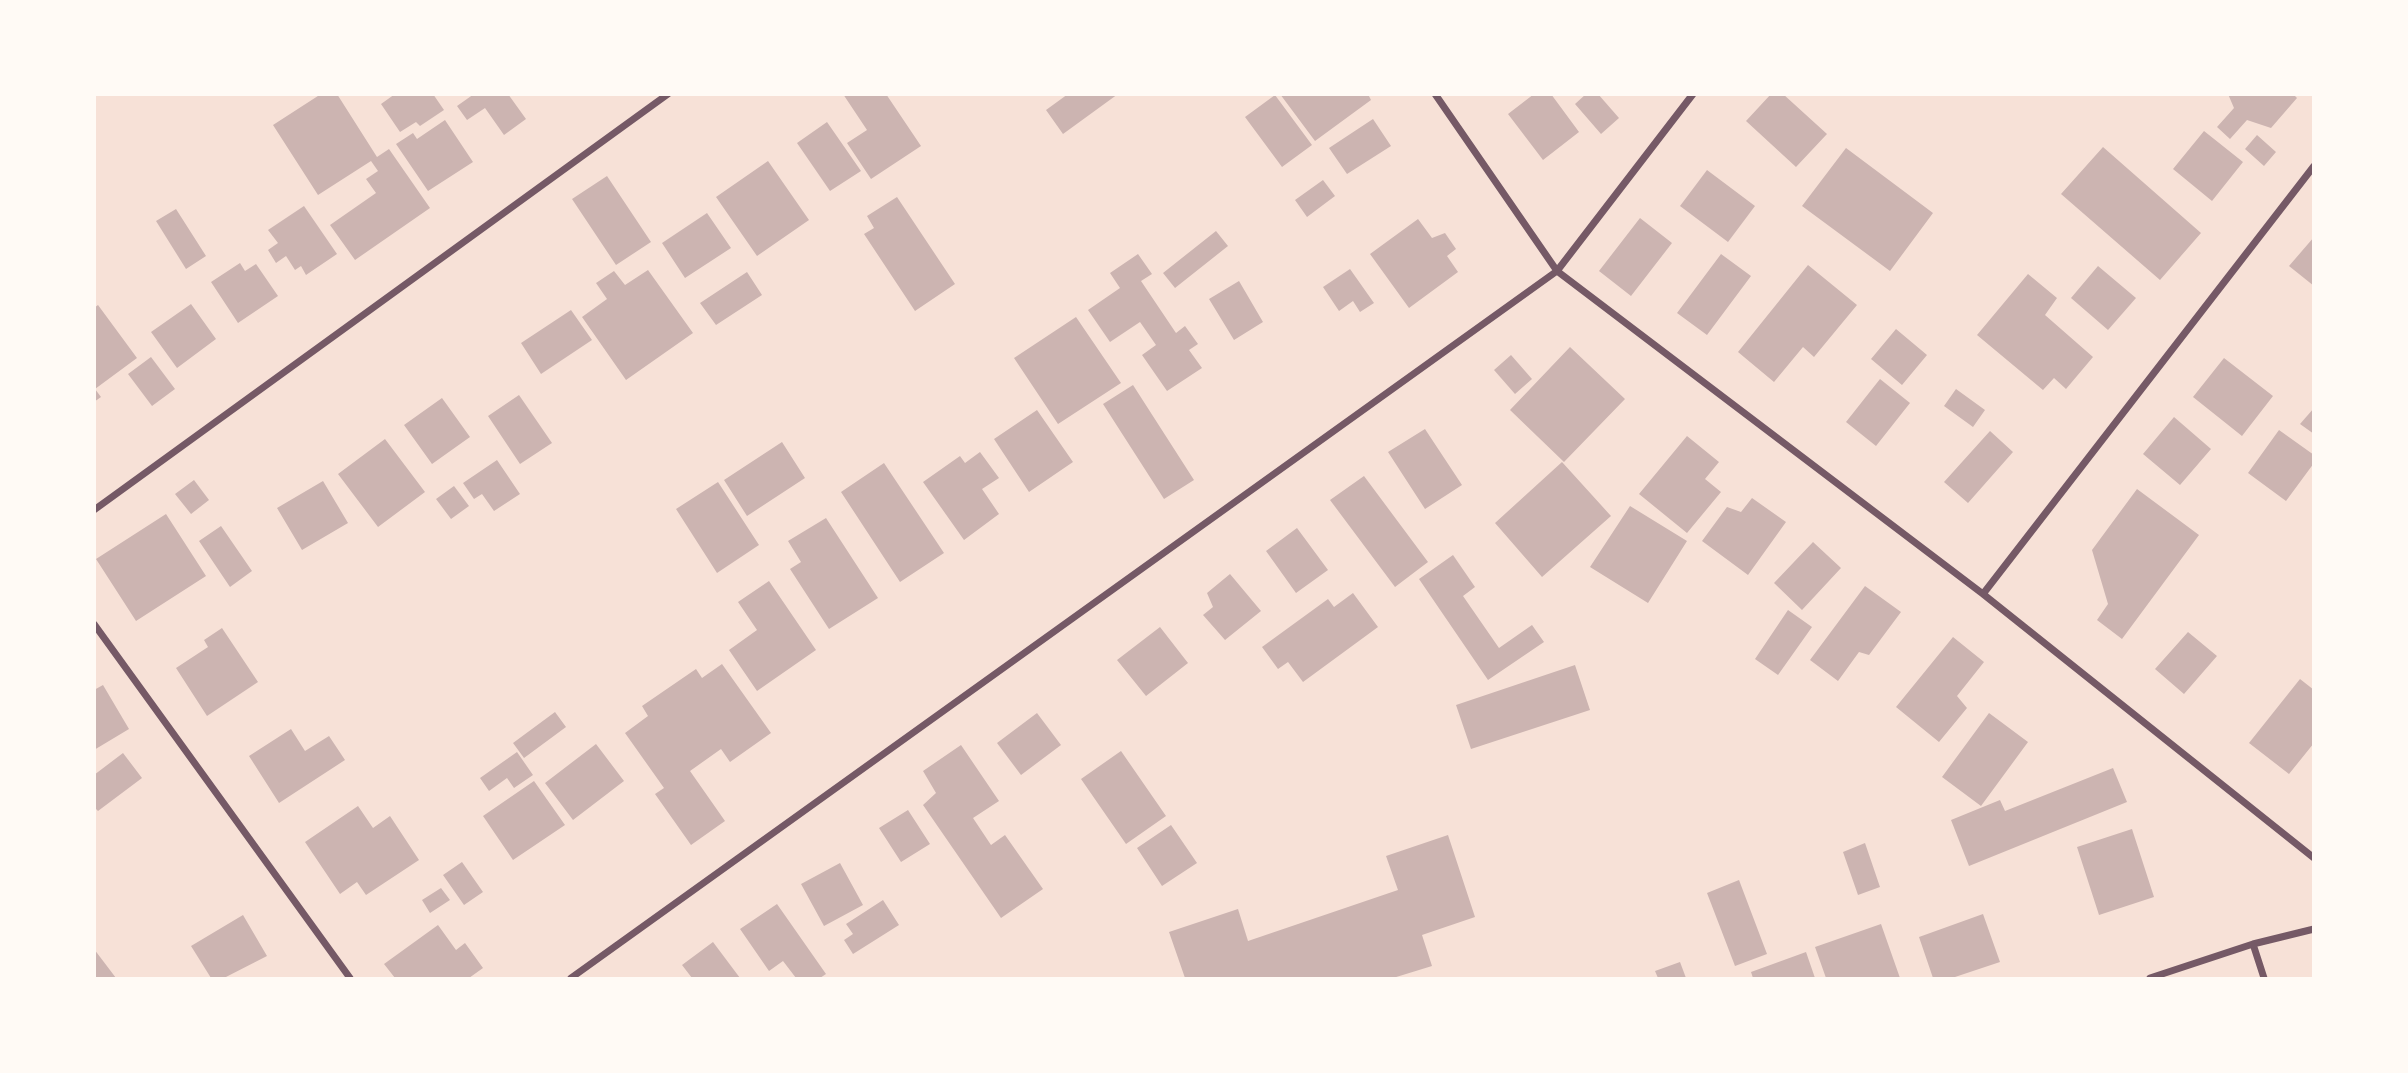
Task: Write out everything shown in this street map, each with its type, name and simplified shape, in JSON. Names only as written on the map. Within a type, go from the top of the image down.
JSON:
[{"type":"street","points":[[94,510],[668,94]]},
{"type":"street","points":[[1435,94],[1557,271],[1983,594],[2314,858]]},
{"type":"street","points":[[572,978],[1557,271],[1693,94]]},
{"type":"street","points":[[1983,594],[2314,166]]},
{"type":"street","points":[[94,624],[350,978]]},
{"type":"street","points":[[2150,978],[2253,944],[2314,929]]},
{"type":"street","points":[[2253,944],[2264,978]]},
{"type":"building","points":[[321,94],[337,94],[377,157],[389,149],[430,208],[355,260],[330,225],[376,193],[366,179],[378,171],[371,161],[318,195],[273,125]]},
{"type":"building","points":[[395,94],[433,94],[444,110],[420,126],[416,122],[400,132],[381,104]]},
{"type":"building","points":[[474,94],[508,94],[526,119],[504,135],[485,108],[467,120],[457,106]]},
{"type":"building","points":[[843,94],[886,94],[921,146],[871,179],[847,143],[867,130]]},
{"type":"building","points":[[1068,94],[1118,94],[1063,134],[1046,110]]},
{"type":"building","points":[[1280,94],[1368,94],[1371,100],[1315,141]]},
{"type":"building","points":[[1534,94],[1551,94],[1579,132],[1543,160],[1508,114]]},
{"type":"building","points":[[1586,94],[1598,94],[1619,118],[1601,134],[1575,104]]},
{"type":"building","points":[[1771,94],[1783,94],[1827,134],[1796,167],[1746,121]]},
{"type":"building","points":[[2228,94],[2293,94],[2297,98],[2271,128],[2247,120],[2230,139],[2217,127],[2234,108]]},
{"type":"building","points":[[1275,95],[1312,145],[1282,167],[1245,117]]},
{"type":"building","points":[[1373,119],[1391,146],[1347,174],[1329,148]]},
{"type":"building","points":[[445,120],[473,162],[428,191],[396,144],[413,133],[417,139]]},
{"type":"building","points":[[827,122],[861,171],[830,191],[797,143]]},
{"type":"building","points":[[2204,131],[2243,162],[2212,201],[2173,169]]},
{"type":"building","points":[[2257,135],[2276,152],[2264,166],[2245,149]]},
{"type":"building","points":[[2103,147],[2201,233],[2160,280],[2061,194]]},
{"type":"building","points":[[1846,148],[1933,213],[1890,271],[1802,206]]},
{"type":"building","points":[[768,161],[809,220],[757,256],[716,197]]},
{"type":"building","points":[[1707,170],[1755,206],[1728,242],[1680,206]]},
{"type":"building","points":[[607,176],[651,242],[616,265],[572,199]]},
{"type":"building","points":[[1323,180],[1335,196],[1307,217],[1295,200]]},
{"type":"building","points":[[897,197],[955,284],[915,311],[864,234],[874,228],[867,216]]},
{"type":"building","points":[[304,206],[337,254],[306,275],[301,266],[295,270],[286,256],[276,263],[268,250],[278,243],[268,230]]},
{"type":"building","points":[[176,209],[206,256],[186,269],[156,221]]},
{"type":"building","points":[[707,213],[731,248],[685,278],[662,243]]},
{"type":"building","points":[[1640,218],[1672,243],[1631,296],[1599,271]]},
{"type":"building","points":[[1418,219],[1432,238],[1445,233],[1456,249],[1447,256],[1458,272],[1409,308],[1370,254]]},
{"type":"building","points":[[1216,231],[1228,246],[1175,288],[1163,273]]},
{"type":"building","points":[[2314,237],[2314,286],[2289,266]]},
{"type":"building","points":[[1138,254],[1152,274],[1141,281],[1176,333],[1185,326],[1198,344],[1189,350],[1202,368],[1167,391],[1142,355],[1156,345],[1140,322],[1110,342],[1088,310],[1120,288],[1110,273]]},
{"type":"building","points":[[1721,254],[1751,276],[1707,335],[1677,313]]},
{"type":"building","points":[[240,263],[245,271],[256,264],[278,296],[238,323],[211,282]]},
{"type":"building","points":[[1808,265],[1857,305],[1814,357],[1803,347],[1774,382],[1738,352]]},
{"type":"building","points":[[2098,266],[2136,298],[2108,330],[2071,298]]},
{"type":"building","points":[[1350,269],[1374,303],[1360,312],[1353,301],[1339,311],[1323,287]]},
{"type":"building","points":[[648,270],[693,333],[626,380],[582,317],[607,299],[596,283],[614,271],[625,285]]},
{"type":"building","points":[[747,272],[762,295],[716,325],[700,303]]},
{"type":"building","points":[[2028,274],[2057,298],[2045,315],[2093,357],[2066,389],[2054,378],[2043,390],[1977,335]]},
{"type":"building","points":[[1239,281],[1263,322],[1234,340],[1209,299]]},
{"type":"building","points":[[191,304],[216,339],[177,368],[151,332]]},
{"type":"building","points":[[98,305],[137,358],[95,389],[101,397],[94,402],[94,308]]},
{"type":"building","points":[[571,310],[592,340],[541,374],[521,343]]},
{"type":"building","points":[[1076,317],[1121,383],[1058,424],[1014,358]]},
{"type":"building","points":[[1896,329],[1927,355],[1902,385],[1871,359]]},
{"type":"building","points":[[1570,347],[1625,399],[1564,462],[1510,410]]},
{"type":"building","points":[[1511,355],[1532,379],[1515,394],[1494,370]]},
{"type":"building","points":[[151,357],[175,389],[152,406],[128,374]]},
{"type":"building","points":[[2224,358],[2273,396],[2242,436],[2193,397]]},
{"type":"building","points":[[1880,379],[1910,403],[1876,446],[1846,422]]},
{"type":"building","points":[[1133,385],[1194,480],[1164,499],[1103,404]]},
{"type":"building","points":[[1956,389],[1985,410],[1973,427],[1944,406]]},
{"type":"building","points":[[519,395],[552,443],[520,464],[488,416]]},
{"type":"building","points":[[442,398],[470,437],[432,464],[404,425]]},
{"type":"building","points":[[2314,408],[2314,434],[2300,424]]},
{"type":"building","points":[[1037,410],[1073,462],[1029,492],[994,439]]},
{"type":"building","points":[[2174,417],[2211,449],[2180,485],[2143,454]]},
{"type":"building","points":[[1425,429],[1462,485],[1425,509],[1388,452]]},
{"type":"building","points":[[2279,430],[2314,455],[2314,463],[2286,501],[2248,473]]},
{"type":"building","points":[[1990,431],[2013,452],[1968,503],[1944,482]]},
{"type":"building","points":[[1687,436],[1719,462],[1705,479],[1721,492],[1687,533],[1639,494]]},
{"type":"building","points":[[385,439],[425,492],[378,527],[338,474]]},
{"type":"building","points":[[782,442],[805,478],[747,516],[724,480]]},
{"type":"building","points":[[980,452],[999,478],[982,489],[999,514],[964,540],[923,482],[960,456],[965,463]]},
{"type":"building","points":[[497,460],[520,494],[494,511],[482,494],[474,499],[463,483]]},
{"type":"building","points":[[1562,462],[1611,516],[1542,577],[1495,523]]},
{"type":"building","points":[[884,463],[944,553],[900,582],[841,492]]},
{"type":"building","points":[[1364,476],[1428,562],[1395,587],[1330,500]]},
{"type":"building","points":[[194,480],[209,500],[191,514],[175,494]]},
{"type":"building","points":[[323,481],[348,523],[302,550],[277,508]]},
{"type":"building","points":[[718,482],[759,545],[717,573],[676,509]]},
{"type":"building","points":[[454,486],[469,506],[451,519],[436,499]]},
{"type":"building","points":[[2137,489],[2199,535],[2122,639],[2097,620],[2108,604],[2092,550]]},
{"type":"building","points":[[1752,498],[1786,522],[1748,575],[1702,541],[1727,507],[1741,512]]},
{"type":"building","points":[[1630,506],[1687,541],[1648,603],[1590,567]]},
{"type":"building","points":[[166,514],[206,576],[136,621],[96,559]]},
{"type":"building","points":[[826,518],[878,598],[829,629],[790,569],[801,562],[788,541]]},
{"type":"building","points":[[221,526],[252,571],[230,587],[199,541]]},
{"type":"building","points":[[1297,528],[1328,570],[1296,593],[1266,551]]},
{"type":"building","points":[[1813,542],[1841,568],[1802,610],[1774,583]]},
{"type":"building","points":[[1453,555],[1475,587],[1463,596],[1499,648],[1532,625],[1544,642],[1488,680],[1419,579]]},
{"type":"building","points":[[1230,574],[1261,611],[1225,640],[1203,615],[1213,607],[1207,593]]},
{"type":"building","points":[[769,581],[816,650],[757,691],[729,650],[757,630],[738,602]]},
{"type":"building","points":[[1865,586],[1901,612],[1869,655],[1859,652],[1838,681],[1810,660]]},
{"type":"building","points":[[1353,593],[1378,627],[1303,682],[1288,662],[1278,669],[1262,647],[1328,599],[1334,607]]},
{"type":"building","points":[[1788,610],[1812,627],[1778,675],[1755,659]]},
{"type":"building","points":[[1160,627],[1188,663],[1146,696],[1117,660]]},
{"type":"building","points":[[222,628],[258,682],[207,716],[176,668],[208,647],[204,640]]},
{"type":"building","points":[[2188,632],[2217,656],[2184,694],[2155,669]]},
{"type":"building","points":[[1953,637],[1984,662],[1957,696],[1967,708],[1939,742],[1896,707]]},
{"type":"building","points":[[722,664],[771,733],[730,762],[721,749],[690,771],[725,821],[691,845],[655,794],[664,788],[625,733],[648,716],[642,706],[696,669],[702,678]]},
{"type":"building","points":[[1575,665],[1590,710],[1471,749],[1456,705]]},
{"type":"building","points":[[2300,679],[2314,690],[2314,743],[2289,774],[2249,743]]},
{"type":"building","points":[[103,685],[129,729],[94,750],[94,690]]},
{"type":"building","points":[[555,712],[566,727],[524,758],[513,743]]},
{"type":"building","points":[[1037,713],[1061,745],[1021,775],[997,743]]},
{"type":"building","points":[[1989,713],[2028,742],[1981,806],[1942,777]]},
{"type":"building","points":[[291,729],[305,751],[329,736],[345,760],[279,803],[249,756]]},
{"type":"building","points":[[596,744],[624,781],[573,820],[545,783]]},
{"type":"building","points":[[961,745],[999,801],[973,818],[991,845],[1005,835],[1043,889],[1001,918],[923,805],[936,793],[923,771]]},
{"type":"building","points":[[1121,751],[1166,816],[1126,844],[1081,779]]},
{"type":"building","points":[[517,752],[533,775],[514,788],[507,778],[489,791],[480,778]]},
{"type":"building","points":[[123,753],[142,778],[98,811],[94,807],[94,775]]},
{"type":"building","points":[[2113,768],[2127,802],[1969,866],[1951,820],[2000,800],[2005,811]]},
{"type":"building","points":[[534,781],[565,825],[513,860],[483,816]]},
{"type":"building","points":[[358,806],[373,828],[390,816],[419,860],[366,895],[357,882],[340,894],[305,842]]},
{"type":"building","points":[[908,810],[930,844],[901,862],[879,828]]},
{"type":"building","points":[[1171,825],[1197,863],[1162,886],[1137,848]]},
{"type":"building","points":[[2132,829],[2154,897],[2099,915],[2077,847]]},
{"type":"building","points":[[1448,835],[1475,917],[1422,935],[1432,966],[1393,978],[1185,978],[1169,932],[1238,909],[1248,941],[1398,890],[1386,856]]},
{"type":"building","points":[[1865,843],[1880,887],[1858,895],[1843,852]]},
{"type":"building","points":[[462,862],[483,892],[464,905],[443,875]]},
{"type":"building","points":[[840,863],[863,905],[824,926],[801,884]]},
{"type":"building","points":[[1739,880],[1767,954],[1735,966],[1707,893]]},
{"type":"building","points":[[441,888],[450,900],[430,913],[422,900]]},
{"type":"building","points":[[883,900],[899,925],[853,954],[844,940],[853,934],[846,924]]},
{"type":"building","points":[[777,904],[826,974],[820,978],[796,978],[783,961],[769,971],[740,929]]},
{"type":"building","points":[[1983,914],[2000,962],[1952,978],[1933,978],[1919,937]]},
{"type":"building","points":[[243,915],[267,956],[224,978],[211,978],[191,946]]},
{"type":"building","points":[[1881,924],[1900,978],[1826,978],[1815,947]]},
{"type":"building","points":[[438,925],[456,950],[465,943],[483,968],[469,978],[395,978],[384,964]]},
{"type":"building","points":[[713,942],[740,978],[692,978],[682,965]]},
{"type":"building","points":[[94,949],[116,978],[94,978]]},
{"type":"building","points":[[1806,952],[1815,978],[1753,978],[1751,972]]},
{"type":"building","points":[[1680,962],[1686,978],[1658,978],[1655,971]]}]
